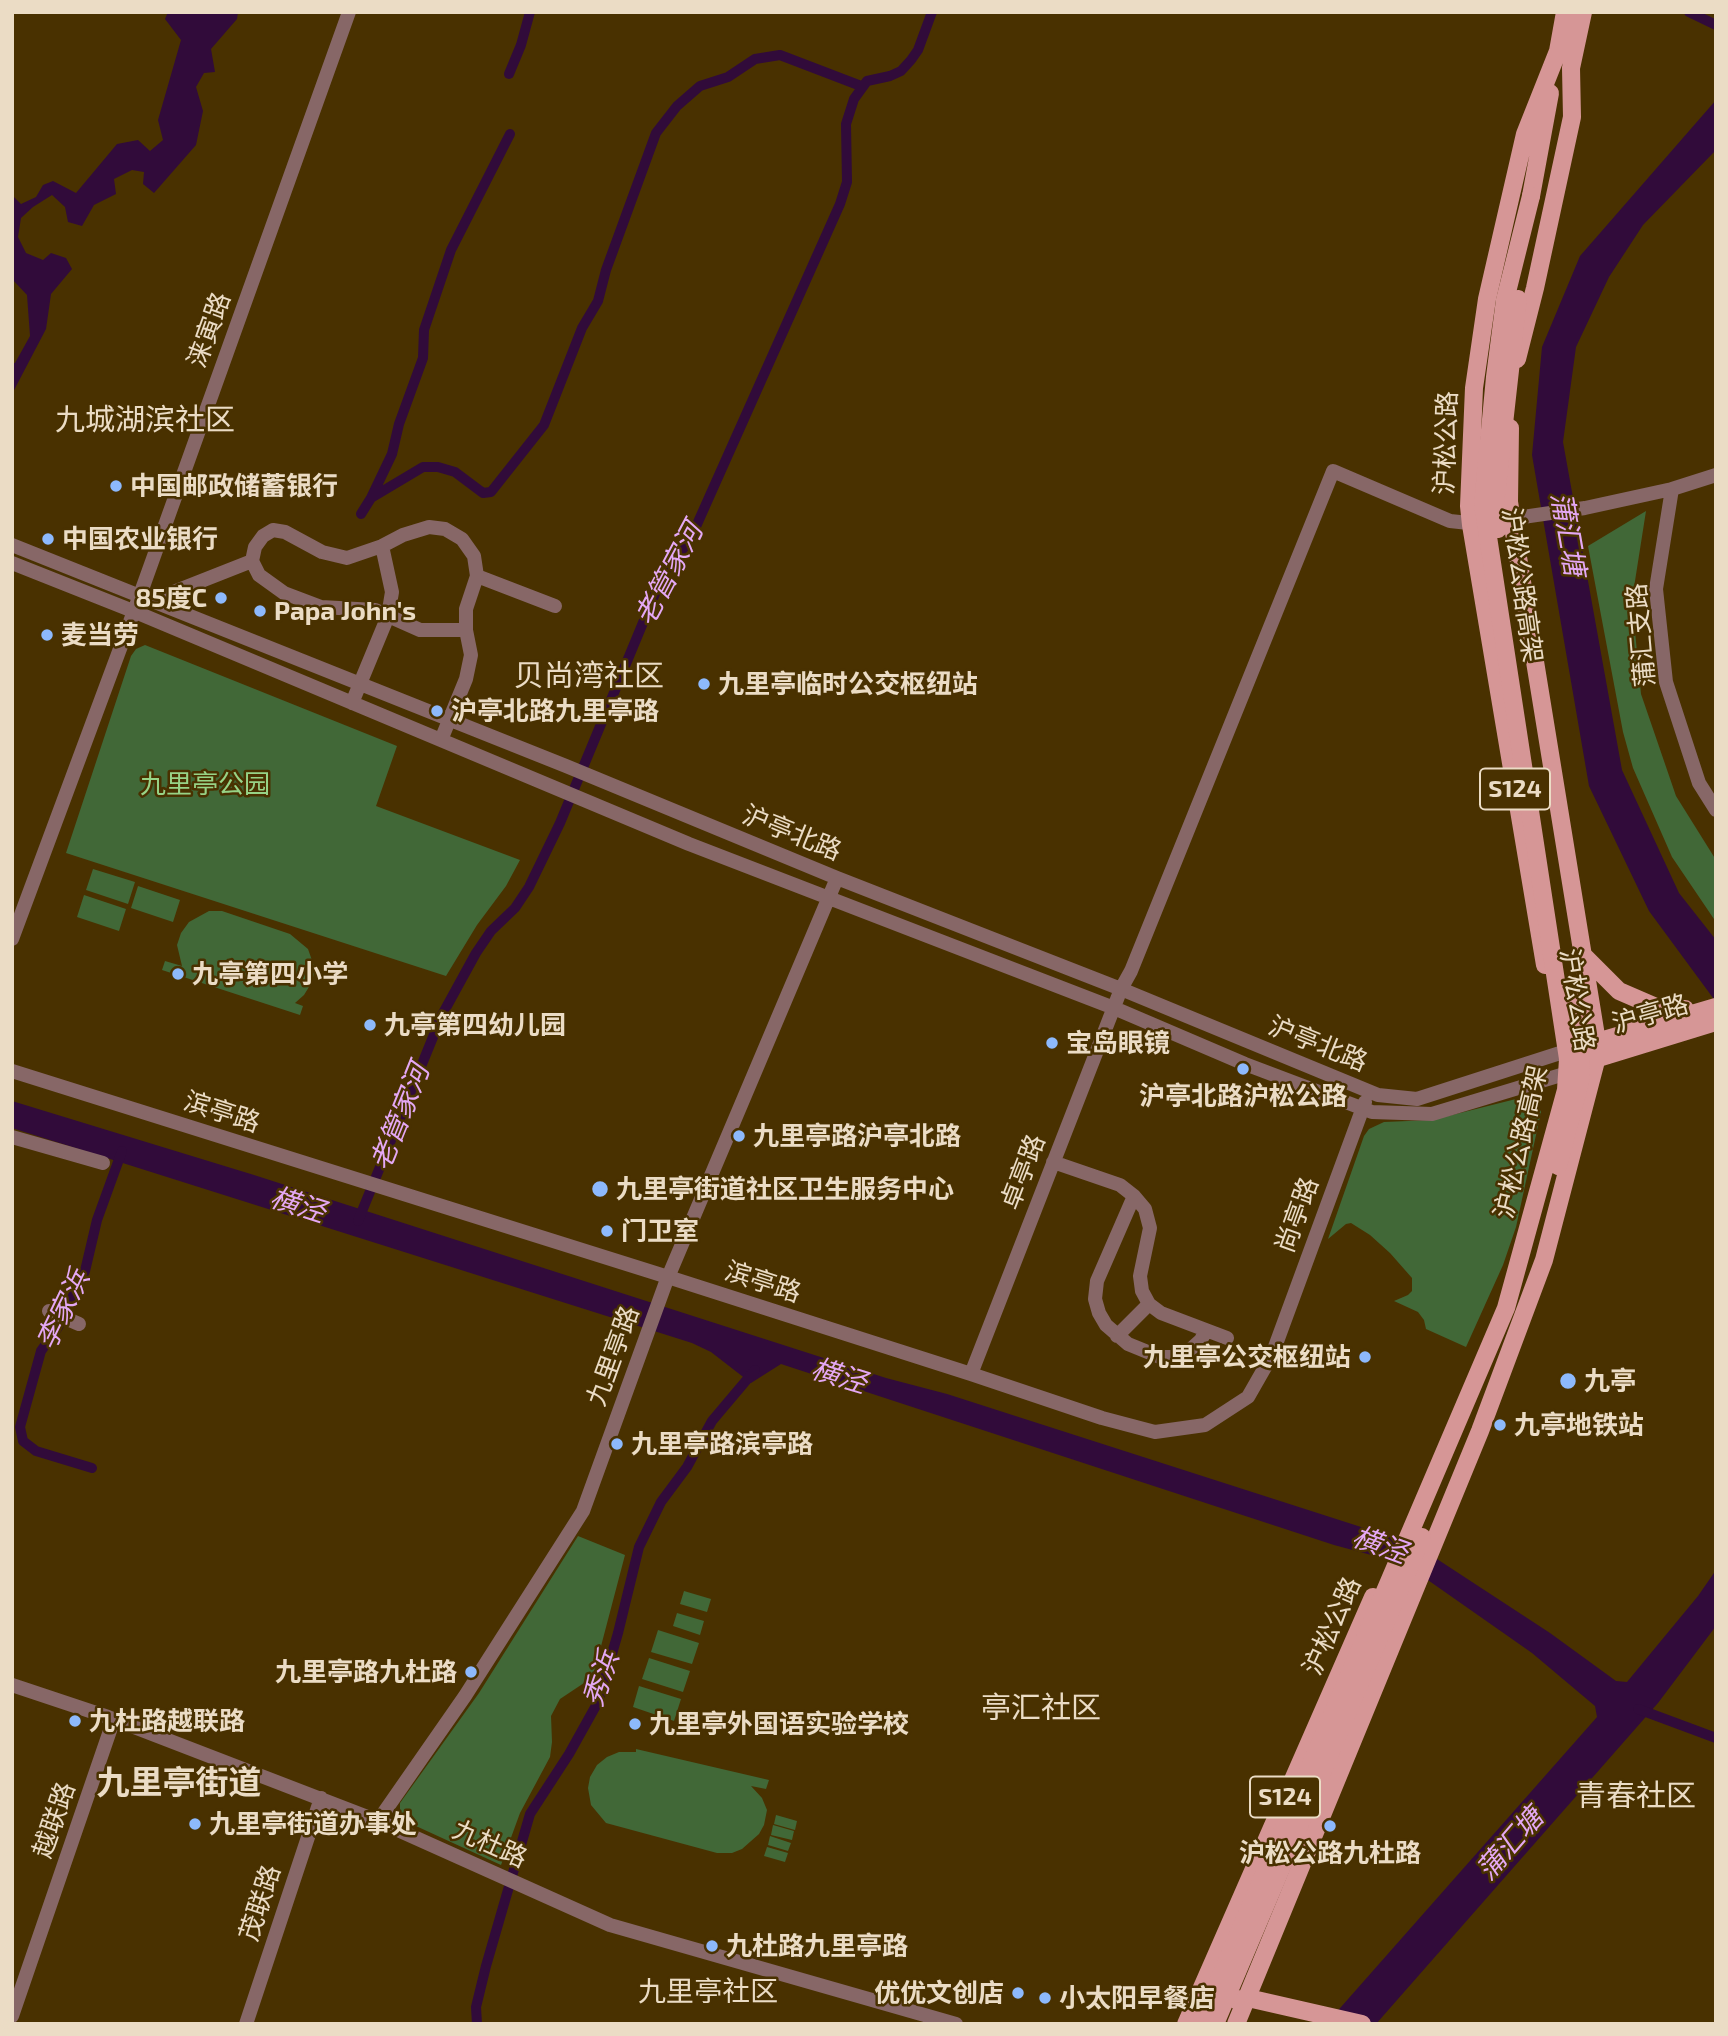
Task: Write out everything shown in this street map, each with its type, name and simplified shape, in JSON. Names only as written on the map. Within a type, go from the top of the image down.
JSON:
[{"type":"main road","name":"沪松公路","points":[[1189,2022],[1382,1577],[1405,1534],[1451,1427],[1516,1258],[1561,1075],[1560,1053],[1471,524],[1474,388],[1487,299],[1525,134],[1558,51],[1565,12]]},
{"type":"main road","name":"沪松公路","points":[[1236,2024],[1480,1431],[1544,1260],[1597,1049],[1509,502],[1511,382],[1535,288],[1572,117],[1571,68],[1583,12]]},
{"type":"main road","name":"沪松公路高架","points":[[1215,2024],[1514,1316],[1578,1096],[1581,1078],[1580,1055],[1509,614],[1495,504],[1517,307],[1558,51]]},
{"type":"main road","name":"沪松公路高架","points":[[1189,2022],[1506,1308],[1566,1090],[1568,1059],[1483,503],[1495,377],[1506,300],[1571,68]]},
{"type":"main road","points":[[1582,953],[1619,991],[1663,1010],[1714,1012]]},
{"type":"main road","name":"沪亭路","points":[[1560,1053],[1597,1049],[1714,1012]]},
{"type":"main road","name":"沪亭路","points":[[1561,1075],[1597,1049]]},
{"type":"main road","points":[[1189,2022],[1219,2005],[1248,1998],[1362,2024]]},
{"type":"street","name":"涞寅路","points":[[12,939],[133,611],[146,598],[349,12]]},
{"type":"street","name":"卓亭路","points":[[971,1374],[1121,989],[1137,958],[1333,471],[1450,521],[1471,524]]},
{"type":"street","points":[[1471,524],[1586,509],[1672,489],[1716,475]]},
{"type":"street","name":"蒲汇支路","points":[[1672,489],[1656,589],[1666,682],[1699,783],[1716,810]]},
{"type":"street","points":[[441,740],[466,678],[471,655],[466,630],[466,608],[477,576],[474,556],[462,539],[445,529],[429,527],[347,558],[322,552],[285,533],[273,530],[263,536],[255,547],[252,561],[260,575],[284,593],[321,607],[375,610],[420,630],[466,630]]},
{"type":"street","name":"沪亭北路","points":[[12,545],[450,719],[837,878],[1121,989],[1378,1095],[1417,1099],[1560,1053]]},
{"type":"street","points":[[352,703],[388,616],[392,592],[382,546]]},
{"type":"street","points":[[146,598],[252,561]]},
{"type":"street","name":"沪亭北路","points":[[12,563],[586,801],[1372,1112],[1432,1114],[1561,1075]]},
{"type":"street","points":[[477,576],[555,606]]},
{"type":"street","name":"九里亭路","points":[[378,1821],[464,1696],[583,1511],[668,1277],[837,878]]},
{"type":"street","name":"滨亭路","points":[[12,1071],[668,1277],[1102,1418],[1155,1432],[1205,1425],[1248,1397],[1272,1355]]},
{"type":"street","name":"尚亭路","points":[[1272,1355],[1370,1091]]},
{"type":"street","points":[[12,1137],[103,1163]]},
{"type":"street","points":[[1053,1162],[1120,1185],[1134,1196],[1146,1209],[1150,1228],[1140,1276],[1142,1291],[1149,1304],[1161,1313],[1227,1338]]},
{"type":"street","points":[[1134,1196],[1097,1281],[1095,1299],[1099,1313],[1117,1336],[1141,1351],[1160,1357],[1176,1357],[1191,1349],[1201,1340],[1206,1330]]},
{"type":"street","points":[[1117,1336],[1149,1304]]},
{"type":"street","points":[[48,1311],[79,1324]]},
{"type":"street","name":"九杜路","points":[[12,1685],[114,1719],[321,1798],[610,1925],[956,2024]]},
{"type":"street","name":"越联路","points":[[12,2016],[114,1719]]},
{"type":"street","name":"茂联路","points":[[246,2024],[321,1798]]},
{"type":"green space","points":[[1646,511],[1632,600],[1641,694],[1676,796],[1716,860],[1716,922],[1672,857],[1633,768],[1623,732],[1588,546]]},
{"type":"green space","name":"九里亭公园","points":[[145,645],[397,746],[376,806],[520,860],[506,886],[477,925],[446,976],[66,853],[131,656],[136,649]]},
{"type":"green space","points":[[93,869],[135,882],[128,904],[86,890]]},
{"type":"green space","points":[[138,886],[180,900],[173,922],[131,908]]},
{"type":"green space","points":[[84,895],[126,909],[119,931],[77,917]]},
{"type":"green space","points":[[209,911],[222,911],[290,934],[308,949],[315,969],[312,982],[295,1003],[303,1006],[300,1015],[162,970],[165,961],[182,966],[177,945],[181,933],[189,922]]},
{"type":"green space","points":[[1524,1097],[1536,1101],[1541,1112],[1516,1227],[1503,1265],[1466,1347],[1426,1329],[1418,1312],[1394,1301],[1412,1291],[1412,1278],[1370,1235],[1351,1223],[1328,1239],[1364,1136],[1369,1129],[1384,1122],[1432,1120]]},
{"type":"green space","points":[[578,1536],[625,1555],[595,1669],[590,1679],[560,1699],[551,1716],[550,1757],[520,1813],[501,1865],[405,1821],[400,1811],[400,1803],[479,1693]]},
{"type":"green space","points":[[684,1591],[711,1599],[707,1612],[680,1604]]},
{"type":"green space","points":[[677,1613],[704,1621],[700,1635],[673,1626]]},
{"type":"green space","points":[[658,1630],[699,1643],[692,1664],[651,1652]]},
{"type":"green space","points":[[649,1658],[690,1671],[683,1692],[642,1679]]},
{"type":"green space","points":[[639,1686],[681,1699],[674,1721],[633,1707]]},
{"type":"green space","points":[[636,1749],[769,1780],[766,1789],[751,1786],[762,1798],[767,1810],[759,1834],[742,1849],[732,1853],[717,1853],[606,1823],[591,1805],[588,1788],[590,1777],[597,1765],[607,1757],[619,1752],[636,1752]]},
{"type":"green space","points":[[776,1815],[797,1821],[795,1830],[774,1824]]},
{"type":"green space","points":[[773,1825],[794,1831],[792,1840],[771,1835]]},
{"type":"green space","points":[[770,1836],[791,1843],[788,1851],[768,1845]]},
{"type":"green space","points":[[767,1847],[788,1853],[785,1862],[764,1856]]},
{"type":"water","points":[[168,12],[238,12],[237,19],[211,49],[215,72],[204,73],[196,87],[203,111],[196,145],[154,193],[143,184],[144,172],[132,170],[114,179],[116,194],[94,205],[82,226],[68,222],[65,207],[52,195],[21,218],[18,237],[26,253],[43,260],[51,253],[66,258],[72,269],[51,294],[46,329],[12,394],[12,363],[15,363],[30,336],[27,295],[12,279],[12,195],[21,204],[36,197],[43,185],[53,181],[76,193],[117,144],[138,140],[150,151],[163,140],[158,120],[181,40],[165,19]]},
{"type":"water","name":"蒲汇塘","points":[[1716,100],[1716,150],[1643,225],[1609,277],[1576,347],[1563,442],[1622,770],[1679,893],[1716,940],[1716,1002],[1649,911],[1589,786],[1532,455],[1542,347],[1580,256]]},
{"type":"water","points":[[12,1101],[254,1175],[1414,1544],[1550,1633],[1616,1681],[1627,1682],[1716,1570],[1716,1626],[1658,1703],[1376,2024],[1326,2024],[1597,1717],[1595,1706],[1532,1653],[1405,1564],[1334,1545],[781,1364],[751,1383],[711,1352],[692,1343],[12,1128]]},
{"type":"waterway","points":[[509,74],[530,12]]},
{"type":"waterway","name":"老管家河","points":[[358,1221],[442,1015],[476,953],[491,931],[515,908],[529,887],[560,823],[664,572],[690,540],[840,204],[847,182],[846,124],[854,99],[867,81],[901,71],[911,60],[918,50],[932,12]]},
{"type":"waterway","points":[[1689,12],[1716,25]]},
{"type":"waterway","points":[[371,498],[423,467],[438,467],[455,472],[483,493],[491,492],[544,425],[582,328],[598,301],[606,270],[656,133],[677,106],[700,86],[728,77],[755,59],[780,55],[861,86]]},
{"type":"waterway","points":[[361,514],[392,454],[399,424],[423,358],[424,330],[451,250],[510,134]]},
{"type":"waterway","name":"李家浜","points":[[92,1468],[36,1451],[23,1441],[20,1427],[41,1351],[58,1327],[85,1271],[97,1220],[122,1151]]},
{"type":"waterway","name":"秀浜","points":[[477,2024],[476,2007],[486,1966],[530,1814],[569,1754],[598,1702],[639,1547],[661,1502],[687,1467],[712,1421],[755,1370]]},
{"type":"waterway","points":[[1638,1709],[1716,1738]]},
{"type":"place","name":"中国邮政储蓄银行","points":[[116,486]]},
{"type":"place","name":"中国农业银行","points":[[48,539]]},
{"type":"place","name":"85度C","points":[[221,598]]},
{"type":"place","name":"Papa John's","points":[[260,611]]},
{"type":"place","name":"麦当劳","points":[[47,635]]},
{"type":"place","name":"九里亭临时公交枢纽站","points":[[704,684]]},
{"type":"place","name":"沪亭北路九里亭路","points":[[437,711]]},
{"type":"place","name":"九亭第四小学","points":[[178,974]]},
{"type":"place","name":"九亭第四幼儿园","points":[[370,1025]]},
{"type":"place","name":"宝岛眼镜","points":[[1052,1043]]},
{"type":"place","name":"沪亭北路沪松公路","points":[[1243,1069]]},
{"type":"place","name":"九里亭路沪亭北路","points":[[739,1136]]},
{"type":"place","name":"九里亭街道社区卫生服务中心","points":[[600,1189]]},
{"type":"place","name":"门卫室","points":[[607,1231]]},
{"type":"place","name":"九里亭公交枢纽站","points":[[1365,1357]]},
{"type":"place","name":"九亭","points":[[1568,1381]]},
{"type":"place","name":"九亭地铁站","points":[[1500,1425]]},
{"type":"place","name":"九里亭路滨亭路","points":[[617,1444]]},
{"type":"place","name":"九里亭路九杜路","points":[[471,1672]]},
{"type":"place","name":"九杜路越联路","points":[[75,1721]]},
{"type":"place","name":"九里亭外国语实验学校","points":[[635,1724]]},
{"type":"place","name":"九里亭街道办事处","points":[[195,1824]]},
{"type":"place","name":"沪松公路九杜路","points":[[1330,1826]]},
{"type":"place","name":"九杜路九里亭路","points":[[712,1946]]},
{"type":"place","name":"优优文创店","points":[[1018,1993]]},
{"type":"place","name":"小太阳早餐店","points":[[1045,1998]]},
{"type":"district","name":"九城湖滨社区","points":[[145,420]]},
{"type":"district","name":"贝尚湾社区","points":[[589,676]]},
{"type":"district","name":"亭汇社区","points":[[1041,1708]]},
{"type":"district","name":"九里亭街道","points":[[179,1783]]},
{"type":"district","name":"青春社区","points":[[1636,1796]]},
{"type":"district","name":"九里亭社区","points":[[708,1992]]},
{"type":"water label","name":"横泾","points":[[298,1205]]},
{"type":"water label","name":"横泾","points":[[839,1376]]},
{"type":"water label","name":"横泾","points":[[1380,1545]]}]
